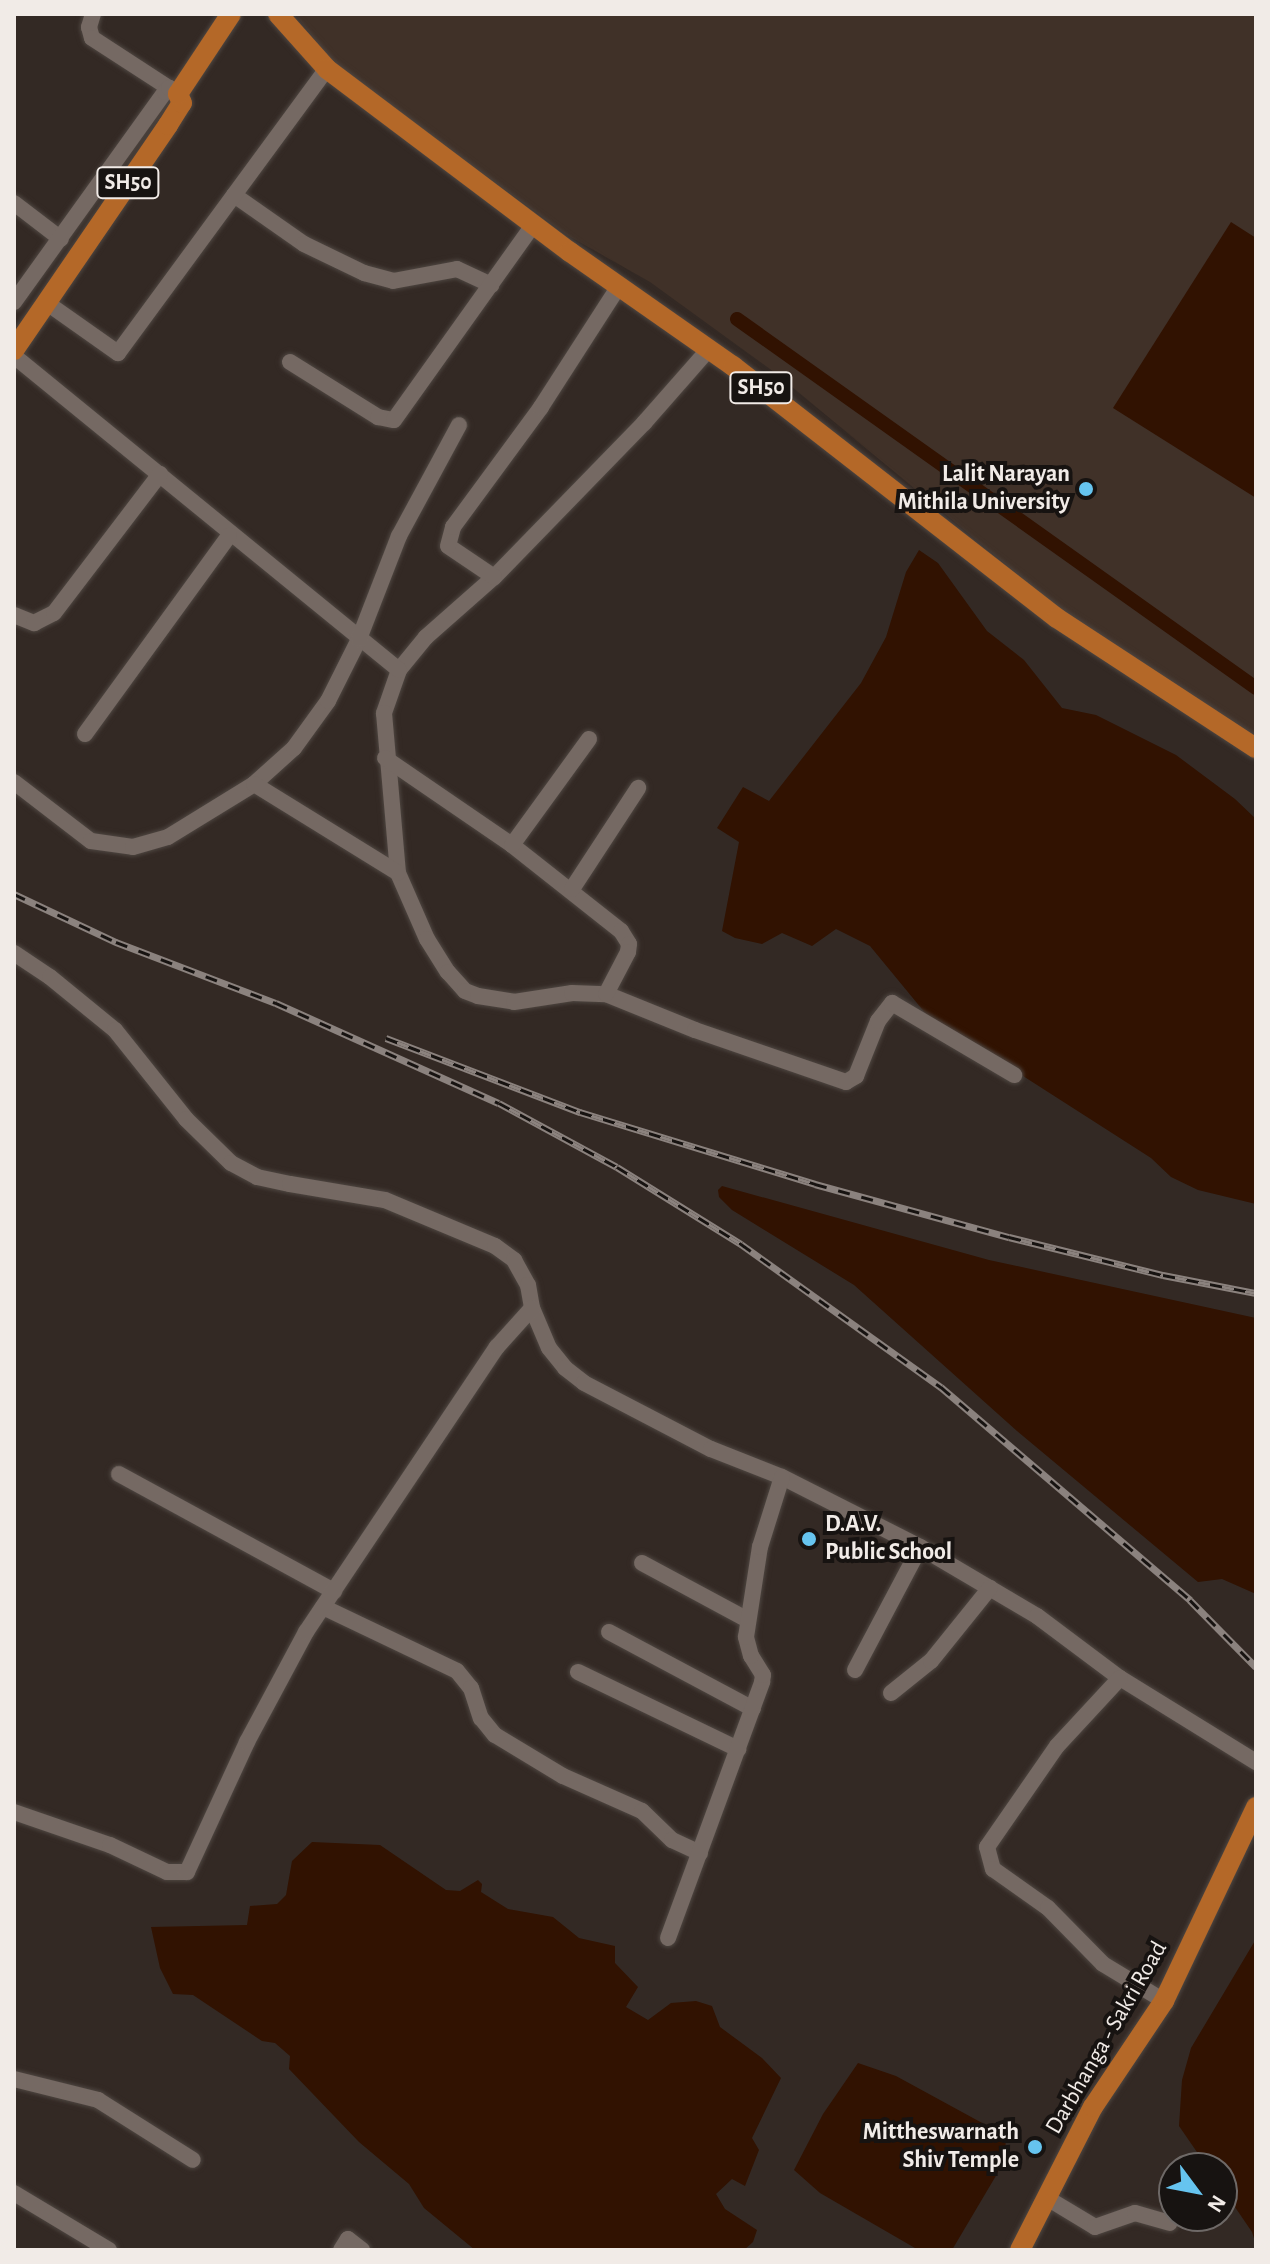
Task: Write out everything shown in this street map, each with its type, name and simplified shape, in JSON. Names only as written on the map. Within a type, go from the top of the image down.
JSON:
[{"type":"main road","name":"SH50","points":[[14,350],[182,103],[173,91],[231,14]]},
{"type":"main road","name":"SH50","points":[[278,14],[327,69],[534,224],[709,349],[1057,618],[1256,748]]},
{"type":"main road","points":[[14,326],[173,91]]},
{"type":"main road","name":"Darbhanga - Sakri Road","points":[[1027,2247],[1047,2198],[1093,2107],[1164,2001],[1256,1807]]},
{"type":"street","points":[[14,302],[173,91],[92,38],[89,27],[93,14]]},
{"type":"street","points":[[47,303],[118,353],[327,69]]},
{"type":"street","points":[[234,195],[304,244],[364,273],[393,281],[457,269],[491,285]]},
{"type":"street","points":[[14,203],[61,239]]},
{"type":"street","points":[[290,362],[378,417],[394,420],[534,224]]},
{"type":"street","points":[[494,577],[448,546],[453,527],[550,394],[619,286]]},
{"type":"street","points":[[709,349],[644,423],[494,577],[426,637],[399,670],[384,713],[385,758],[398,873],[427,939],[448,972],[465,991],[514,1002],[591,992],[606,994],[695,1030],[846,1082],[856,1076],[884,1008],[896,1004],[1014,1075]]},
{"type":"street","points":[[14,356],[160,474],[229,536],[399,670]]},
{"type":"street","points":[[14,782],[91,841],[133,847],[168,837],[254,784],[294,748],[328,701],[359,639],[399,536],[459,425]]},
{"type":"street","points":[[14,615],[34,623],[54,613],[160,474]]},
{"type":"street","points":[[85,734],[229,536]]},
{"type":"street","points":[[512,845],[589,739]]},
{"type":"street","points":[[385,758],[512,845],[572,889],[621,931],[629,944],[606,994]]},
{"type":"street","points":[[254,784],[398,873]]},
{"type":"street","points":[[572,889],[638,788]]},
{"type":"street","points":[[14,953],[50,977],[115,1030],[186,1119],[231,1163],[257,1177],[385,1200],[495,1246],[514,1260],[528,1285],[532,1308],[549,1348],[565,1368],[584,1383],[711,1449],[782,1477],[920,1547],[1037,1616],[1120,1678],[1256,1762]]},
{"type":"street","points":[[14,1812],[110,1845],[167,1872],[187,1872],[247,1742],[323,1607],[497,1347],[532,1308]]},
{"type":"street","points":[[119,1474],[203,1523],[334,1591]]},
{"type":"street","points":[[668,1938],[763,1675],[748,1648],[748,1620],[760,1547],[782,1477]]},
{"type":"street","points":[[855,1670],[920,1547]]},
{"type":"street","points":[[642,1563],[748,1620]]},
{"type":"street","points":[[891,1693],[931,1661],[990,1588]]},
{"type":"street","points":[[323,1607],[457,1671],[471,1688],[481,1718],[495,1735],[563,1776],[642,1811],[672,1840],[700,1853]]},
{"type":"street","points":[[609,1632],[753,1709]]},
{"type":"street","points":[[578,1672],[738,1749]]},
{"type":"street","points":[[1120,1678],[1057,1746],[987,1847],[993,1869],[1048,1908],[1103,1964],[1164,2001]]},
{"type":"street","points":[[14,2079],[98,2100],[193,2160]]},
{"type":"street","points":[[14,2193],[109,2250]]},
{"type":"street","points":[[1047,2198],[1095,2227],[1135,2213],[1158,2220]]},
{"type":"street","points":[[341,2250],[348,2239],[362,2250]]},
{"type":"shaded area","name":"Lalit Narayan Mithila University","points":[[295,14],[1256,14],[1256,736],[1056,606],[774,372],[650,282],[567,235],[334,64]]},
{"type":"shaded area","points":[[1231,222],[1256,238],[1256,498],[1113,408]]},
{"type":"shaded area","points":[[919,550],[938,563],[987,631],[1024,660],[1062,708],[1096,715],[1176,755],[1235,799],[1256,819],[1256,1204],[1198,1190],[1171,1177],[1151,1158],[926,1014],[870,946],[836,929],[812,946],[782,933],[762,944],[735,938],[722,931],[739,842],[717,828],[743,787],[769,801],[861,683],[886,637],[906,572]]},
{"type":"shaded area","points":[[722,1186],[989,1260],[1256,1318],[1256,1594],[1222,1579],[1198,1582],[1017,1431],[854,1285],[732,1210],[719,1197],[718,1190]]},
{"type":"shaded area","points":[[312,1842],[380,1845],[446,1890],[460,1891],[478,1880],[482,1884],[481,1892],[508,1909],[553,1917],[579,1938],[615,1946],[615,1963],[638,1987],[626,2007],[648,2020],[671,2003],[696,2001],[712,2006],[720,2027],[762,2058],[781,2078],[752,2138],[759,2150],[745,2186],[732,2179],[716,2194],[725,2209],[757,2230],[753,2242],[744,2250],[475,2250],[424,2208],[409,2184],[359,2142],[289,2069],[290,2056],[275,2043],[262,2041],[193,1995],[173,1994],[160,1968],[151,1927],[247,1925],[250,1906],[277,1904],[286,1895],[292,1861]]},
{"type":"shaded area","points":[[1256,1939],[1256,2245],[1252,2232],[1238,2211],[1238,2152],[1197,2152],[1179,2126],[1182,2080],[1191,2048]]},
{"type":"shaded area","points":[[858,2063],[896,2076],[1006,2136],[1005,2154],[997,2174],[952,2250],[915,2248],[820,2193],[794,2170],[823,2114]]},
{"type":"waterway","points":[[737,319],[1256,688]]},
{"type":"railway","points":[[14,894],[116,942],[276,1003],[499,1103],[617,1167],[741,1244],[941,1387],[1190,1600],[1256,1667]]},
{"type":"railway","points":[[386,1038],[580,1112],[815,1184],[1009,1237],[1163,1275],[1256,1293]]},
{"type":"place","name":"Lalit Narayan Mithila University","points":[[1086,489]]},
{"type":"place","name":"D.A.V. Public School","points":[[809,1539]]},
{"type":"place","name":"Mittheswarnath Shiv Temple","points":[[1035,2147]]}]
